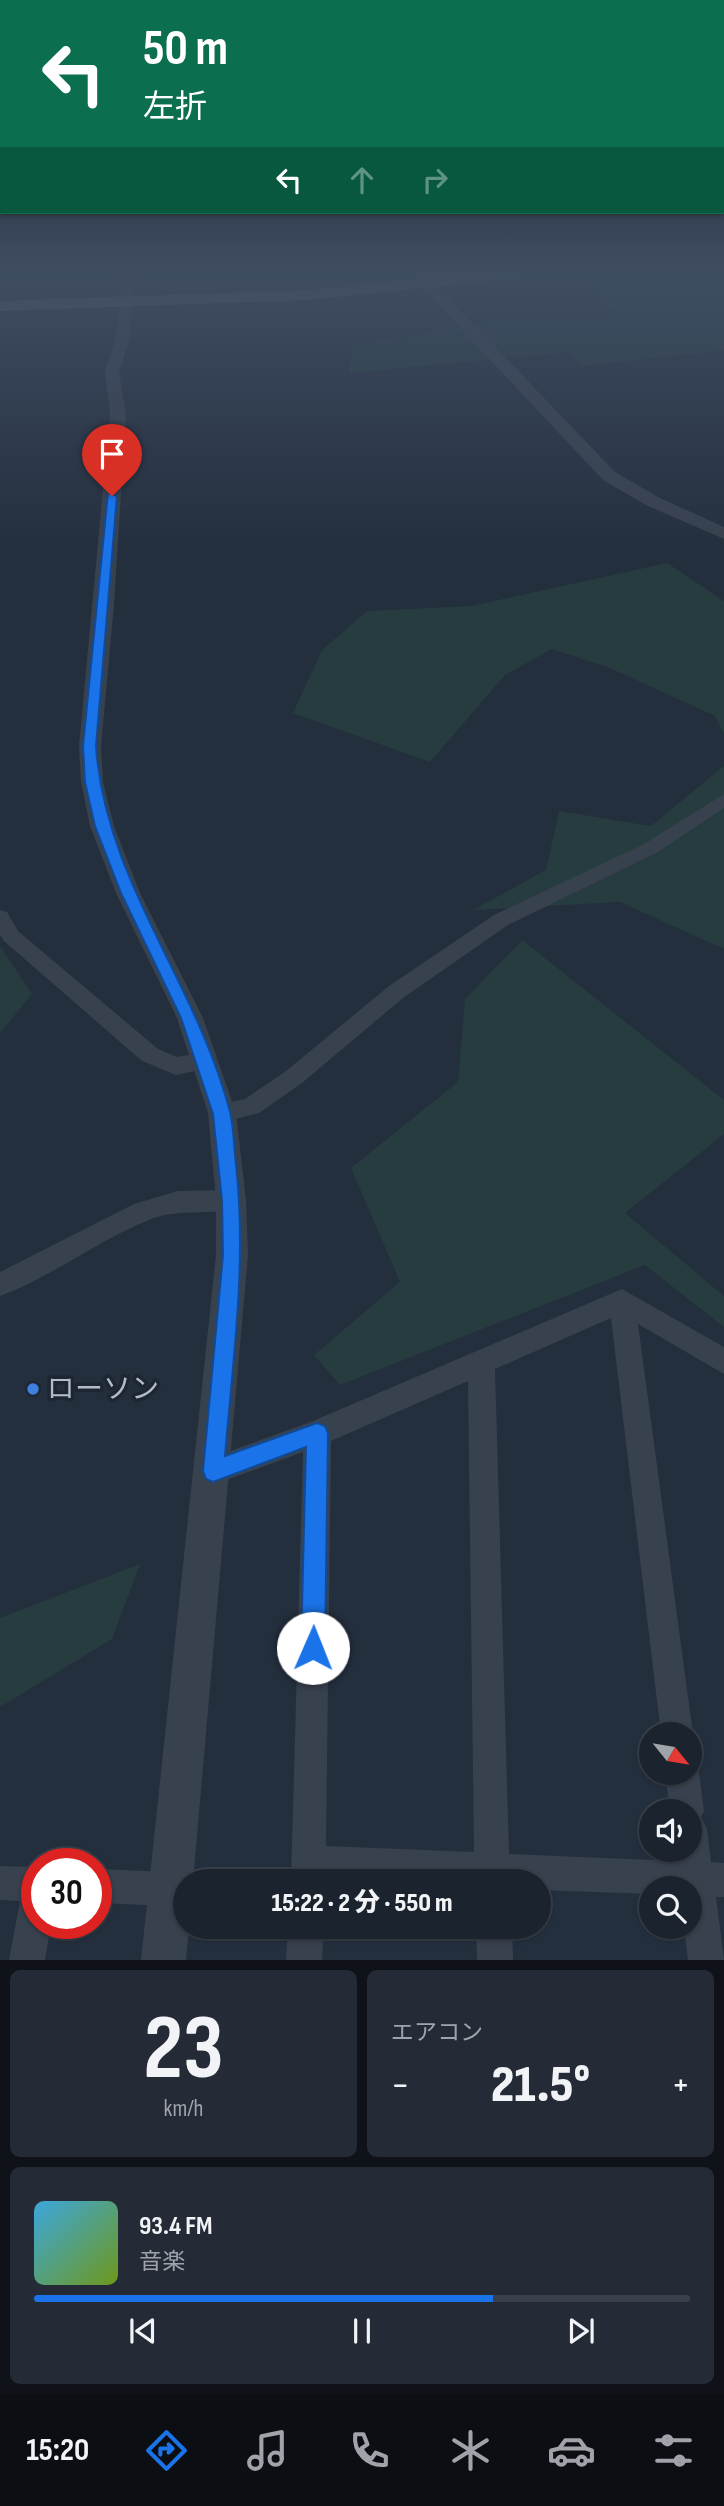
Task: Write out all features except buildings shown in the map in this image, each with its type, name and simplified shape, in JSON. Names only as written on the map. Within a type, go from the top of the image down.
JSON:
[{"type":"street","points":[[114,363],[111,372],[118,414],[104,605],[90,746],[92,782],[102,826],[128,893],[190,1018],[206,1061],[222,1114],[231,1200],[232,1255],[213,1471],[164,1960]]},
{"type":"street","points":[[510,363],[609,476],[654,502],[724,534]]},
{"type":"street","points":[[222,1114],[251,1107],[396,992],[501,920],[651,848],[724,800]]},
{"type":"street","points":[[0,917],[11,936],[150,1055],[176,1066],[206,1061]]},
{"type":"street","points":[[0,1285],[143,1211],[178,1201],[231,1200]]},
{"type":"street","points":[[213,1471],[317,1433],[622,1301]]},
{"type":"street","points":[[622,1301],[724,1361]]},
{"type":"street","points":[[622,1301],[675,1722]]},
{"type":"street","points":[[481,1361],[491,1869]]},
{"type":"street","points":[[308,1869],[317,1433]]},
{"type":"street","points":[[702,1860],[710,1880],[706,1960]]},
{"type":"street","points":[[551,1876],[710,1880]]},
{"type":"street","points":[[0,1883],[21,1884]]},
{"type":"street","points":[[112,1887],[172,1889]]},
{"type":"street","points":[[27,1960],[31,1939]]},
{"type":"street","points":[[304,1960],[305,1939]]},
{"type":"street","points":[[494,1939],[495,1960]]},
{"type":"green space","points":[[350,363],[448,363],[349,373]]},
{"type":"green space","points":[[580,363],[605,363],[583,366]]},
{"type":"green space","points":[[667,563],[724,601],[724,734],[715,716],[610,668],[552,649],[505,675],[430,762],[293,713],[322,650],[367,611],[471,606]]},
{"type":"green space","points":[[724,766],[724,949],[620,902],[473,910],[546,870],[559,811],[651,826]]},
{"type":"green space","points":[[522,940],[724,1100],[724,1134],[625,1213],[724,1296],[724,1327],[645,1265],[340,1385],[314,1355],[400,1282],[351,1168],[458,1082],[465,999]]},
{"type":"green space","points":[[0,946],[32,994],[0,1033]]},
{"type":"green space","points":[[140,1564],[112,1639],[0,1707],[0,1618]]},
{"type":"place","name":"ローソン","points":[[33,1389]]},
{"type":"route","points":[[112,496],[90,746],[92,782],[102,826],[128,893],[190,1018],[222,1114],[231,1200],[232,1255],[213,1471],[317,1433],[313,1648]]}]
